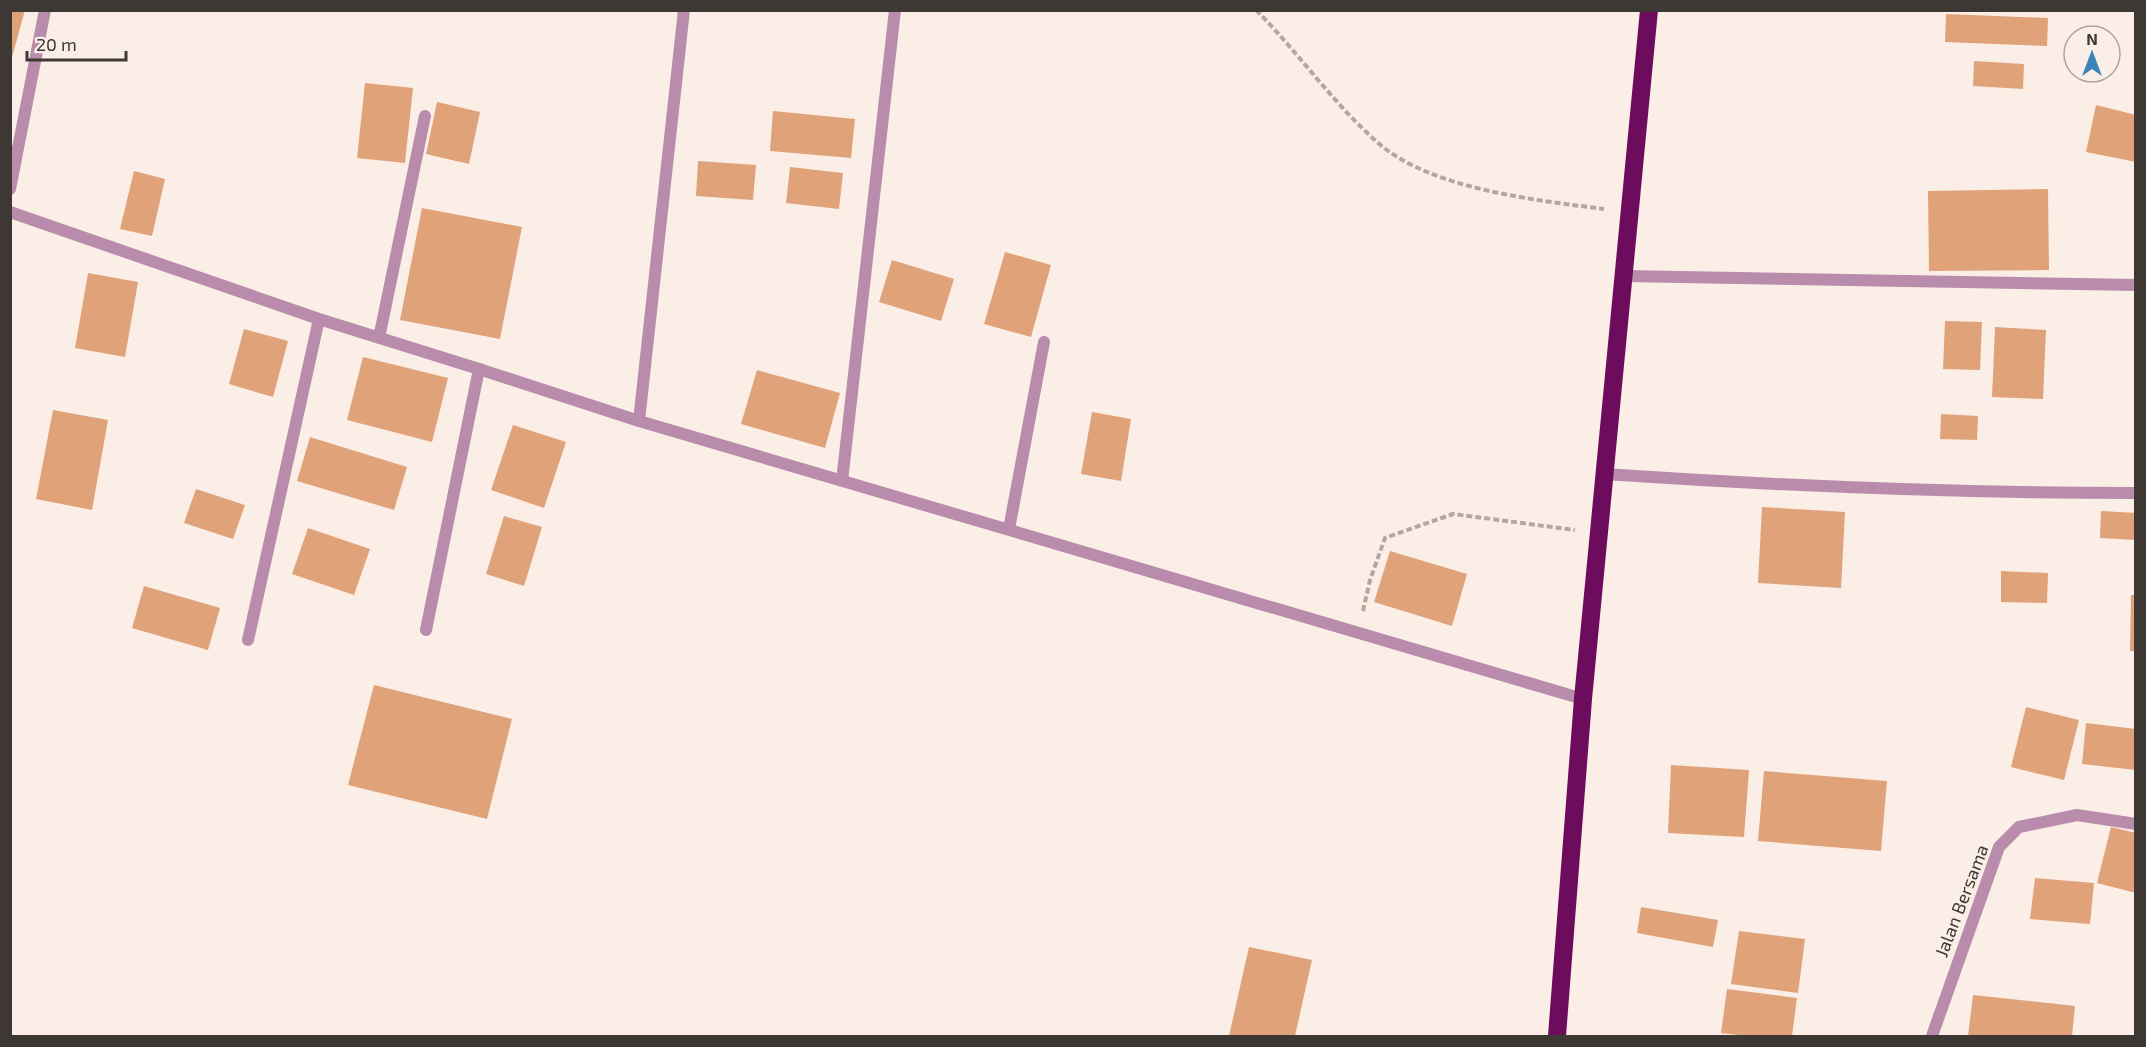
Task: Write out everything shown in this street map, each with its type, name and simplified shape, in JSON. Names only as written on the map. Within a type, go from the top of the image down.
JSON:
[{"type":"highway","points":[[1557,1036],[1583,699],[1649,10]]},
{"type":"street","points":[[10,189],[45,10]]},
{"type":"street","points":[[639,421],[684,10]]},
{"type":"street","points":[[842,481],[895,10]]},
{"type":"street","points":[[379,338],[425,116]]},
{"type":"street","points":[[10,212],[319,319],[639,421],[1583,699]]},
{"type":"street","points":[[1624,276],[2136,285]]},
{"type":"street","points":[[248,640],[319,319]]},
{"type":"street","points":[[1009,529],[1044,342]]},
{"type":"street","points":[[426,630],[479,369]]},
{"type":"street","points":[[1605,474],[1750,484],[1964,491],[2136,493]]},
{"type":"street","name":"Jalan Bersama","points":[[1932,1036],[1999,847],[2019,827],[2077,815],[2136,824]]},
{"type":"path","points":[[1256,10],[1277,31],[1342,108],[1377,143],[1400,159],[1429,174],[1482,188],[1549,202],[1629,213]]},
{"type":"path","points":[[1359,632],[1370,580],[1385,538],[1453,514],[1599,533]]},
{"type":"building","points":[[10,10],[25,10],[11,61],[10,61]]},
{"type":"building","points":[[1946,14],[2048,18],[2047,46],[1945,42]]},
{"type":"building","points":[[1974,61],[2024,64],[2023,89],[1973,86]]},
{"type":"building","points":[[365,83],[413,88],[405,163],[357,158]]},
{"type":"building","points":[[437,102],[480,112],[469,164],[426,154]]},
{"type":"building","points":[[2096,105],[2136,115],[2136,162],[2086,152]]},
{"type":"building","points":[[773,111],[855,119],[851,158],[770,151]]},
{"type":"building","points":[[698,161],[756,165],[753,200],[696,196]]},
{"type":"building","points":[[790,167],[843,173],[839,209],[786,203]]},
{"type":"building","points":[[134,171],[165,179],[152,236],[120,229]]},
{"type":"building","points":[[2048,189],[2049,270],[1929,271],[1928,191]]},
{"type":"building","points":[[422,208],[522,227],[500,339],[400,320]]},
{"type":"building","points":[[1005,252],[1051,265],[1031,337],[984,324]]},
{"type":"building","points":[[892,260],[954,279],[941,321],[879,302]]},
{"type":"building","points":[[88,273],[138,282],[125,357],[75,348]]},
{"type":"building","points":[[1945,321],[1982,322],[1980,370],[1943,369]]},
{"type":"building","points":[[1995,327],[2046,330],[2043,399],[1992,397]]},
{"type":"building","points":[[244,329],[288,341],[273,397],[229,384]]},
{"type":"building","points":[[363,357],[448,378],[432,442],[347,420]]},
{"type":"building","points":[[757,370],[840,393],[825,448],[741,424]]},
{"type":"building","points":[[53,410],[108,420],[92,510],[36,499]]},
{"type":"building","points":[[1092,412],[1131,419],[1121,481],[1081,474]]},
{"type":"building","points":[[1941,414],[1978,416],[1977,440],[1940,439]]},
{"type":"building","points":[[513,425],[566,442],[544,508],[491,490]]},
{"type":"building","points":[[310,437],[407,467],[394,510],[297,481]]},
{"type":"building","points":[[196,489],[245,505],[233,539],[184,523]]},
{"type":"building","points":[[1762,507],[1845,512],[1841,588],[1758,583]]},
{"type":"building","points":[[2101,511],[2136,513],[2136,540],[2100,538]]},
{"type":"building","points":[[504,516],[542,527],[524,586],[486,574]]},
{"type":"building","points":[[308,528],[370,549],[354,595],[292,574]]},
{"type":"building","points":[[1390,551],[1467,574],[1452,626],[1374,602]]},
{"type":"building","points":[[2001,571],[2048,573],[2047,603],[2001,602]]},
{"type":"building","points":[[144,586],[220,608],[208,650],[132,628]]},
{"type":"building","points":[[2131,595],[2136,595],[2136,651],[2130,651]]},
{"type":"building","points":[[374,685],[512,719],[487,819],[348,785]]},
{"type":"building","points":[[2026,707],[2079,720],[2064,780],[2011,767]]},
{"type":"building","points":[[2086,723],[2136,729],[2136,770],[2082,764]]},
{"type":"building","points":[[1671,765],[1749,770],[1744,837],[1668,833]]},
{"type":"building","points":[[1764,771],[1887,781],[1881,851],[1758,841]]},
{"type":"building","points":[[2111,827],[2136,833],[2136,893],[2097,883]]},
{"type":"building","points":[[2035,878],[2094,883],[2090,924],[2030,919]]},
{"type":"building","points":[[1641,907],[1718,920],[1713,947],[1637,933]]},
{"type":"building","points":[[1739,931],[1805,939],[1798,993],[1731,984]]},
{"type":"building","points":[[1249,947],[1312,960],[1295,1036],[1229,1036]]},
{"type":"building","points":[[1727,989],[1797,998],[1792,1036],[1747,1036],[1721,1033]]},
{"type":"building","points":[[1973,995],[2075,1006],[2072,1036],[1968,1036]]}]
